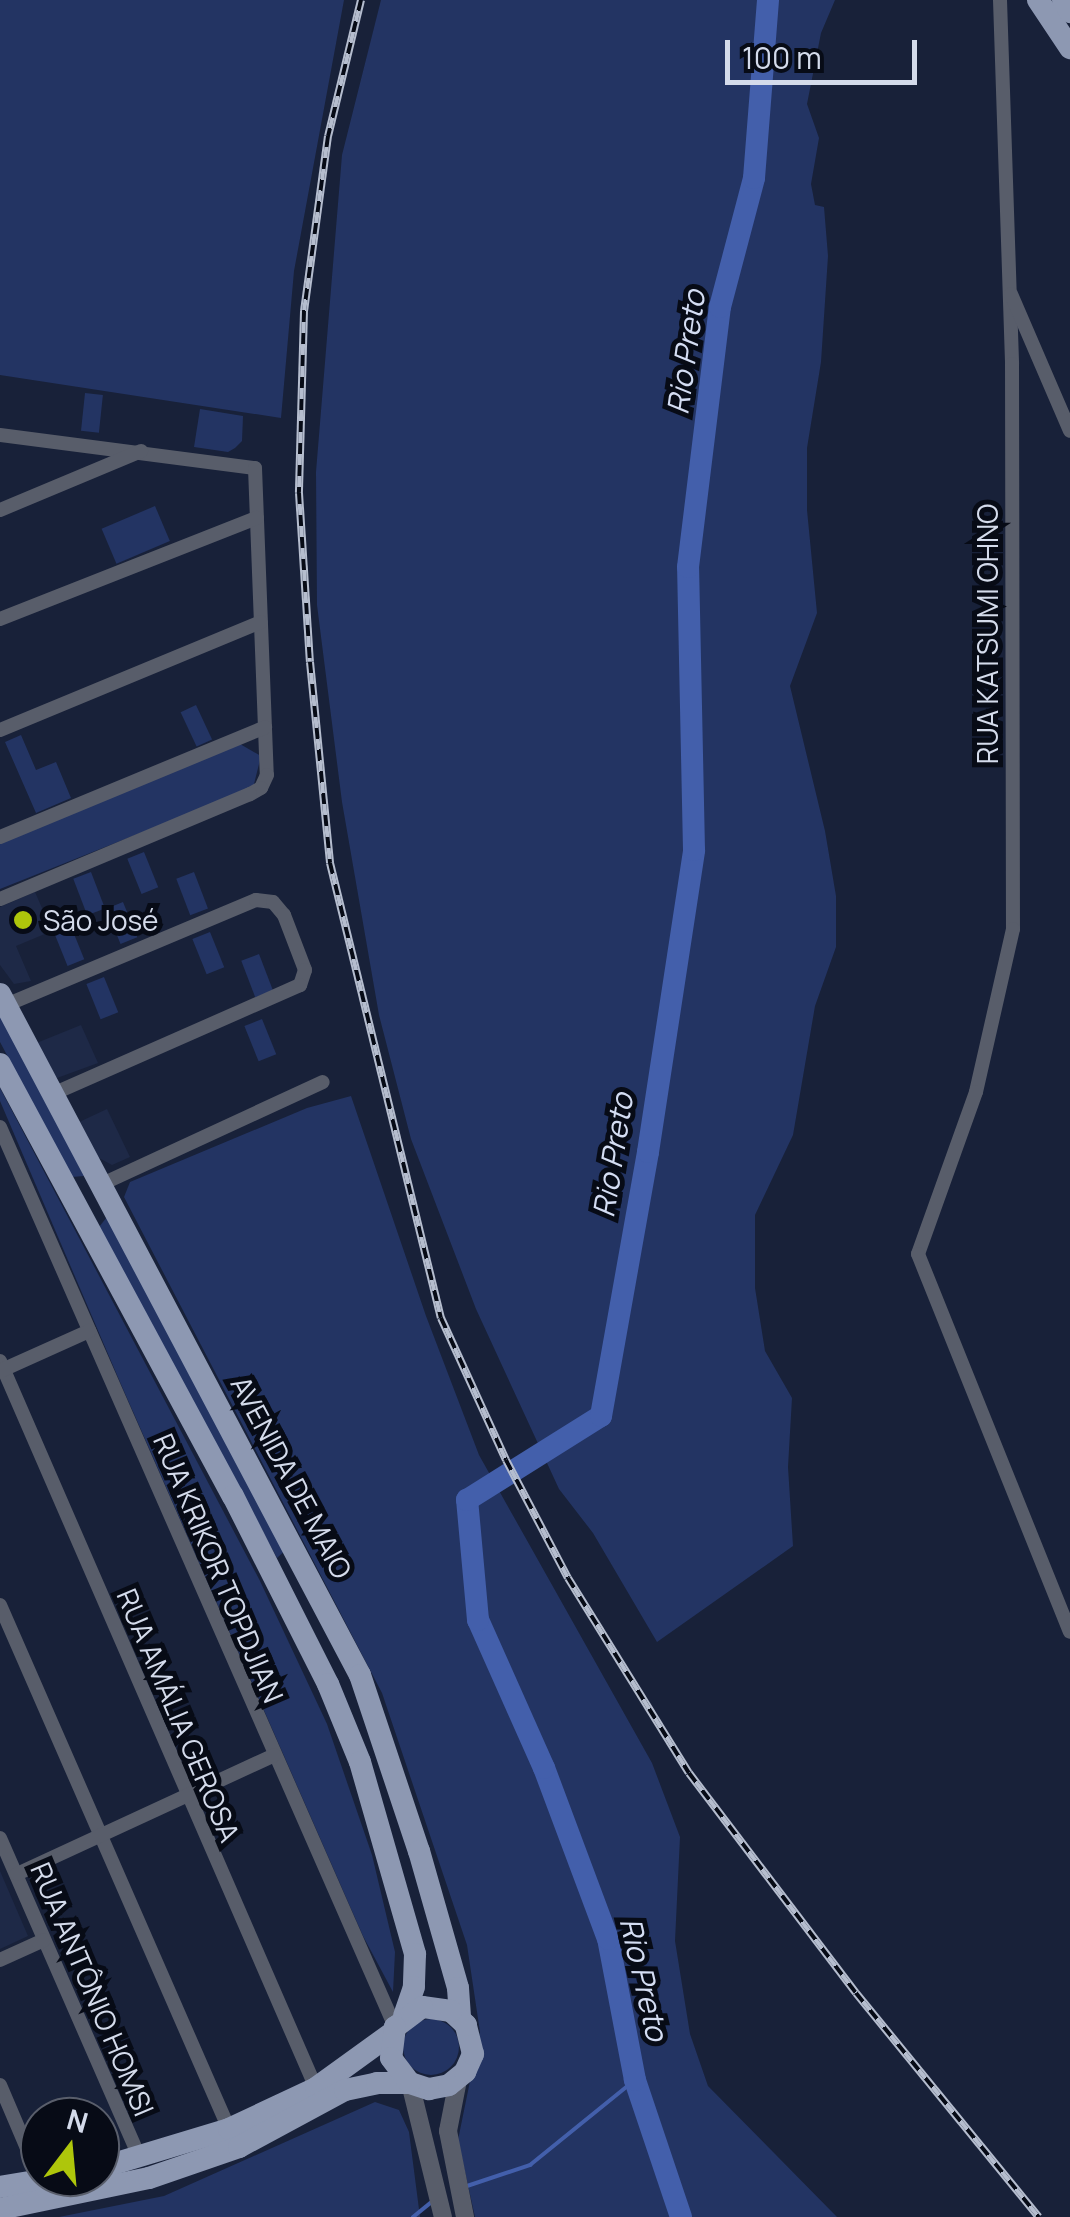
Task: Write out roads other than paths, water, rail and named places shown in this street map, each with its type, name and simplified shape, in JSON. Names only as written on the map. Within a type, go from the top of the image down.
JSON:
[{"type":"main road","points":[[1038,0],[1070,48]]},
{"type":"main road","points":[[1063,0],[1070,12]]},
{"type":"main road","name":"AVENIDA DE MAIO","points":[[3,999],[360,1675],[419,1851],[458,1988],[460,2017]]},
{"type":"main road","points":[[0,1064],[242,1513],[328,1684],[360,1762],[415,1954],[414,1987],[397,2025],[394,2065],[410,2083]]},
{"type":"main road","points":[[61,1176],[107,1194],[88,1227]]},
{"type":"main road","points":[[0,2210],[149,2178],[238,2147],[345,2090],[410,2083],[430,2089],[458,2080],[472,2054],[470,2034],[460,2017],[432,2006],[397,2025],[316,2088],[229,2129],[120,2164]]},
{"type":"street","name":"RUA KATSUMI OHNO","points":[[1000,0],[1012,364],[1013,929],[976,1092],[918,1254],[1070,1632]]},
{"type":"street","points":[[1008,285],[1070,431]]},
{"type":"street","points":[[0,435],[141,450],[255,468],[266,752],[265,783],[250,794],[0,899]]},
{"type":"street","points":[[0,510],[141,450]]},
{"type":"street","points":[[0,619],[257,518]]},
{"type":"street","points":[[0,730],[261,622]]},
{"type":"street","points":[[0,837],[265,726]]},
{"type":"street","points":[[235,739],[266,752]]},
{"type":"street","points":[[3,999],[256,900],[273,902],[284,915],[305,970],[300,985],[53,1094]]},
{"type":"street","points":[[107,1194],[323,1082]]},
{"type":"street","name":"RUA KRIKOR TOPDJIAN","points":[[0,1127],[274,1755],[397,2025]]},
{"type":"street","points":[[1,1367],[89,1330]]},
{"type":"street","name":"RUA AMÁLIA GEROSA","points":[[1,1367],[185,1796],[316,2088]]},
{"type":"street","points":[[0,1605],[229,2129]]},
{"type":"street","points":[[17,1874],[274,1755]]},
{"type":"street","name":"RUA ANTÔNIO HOMSI","points":[[0,1838],[140,2159]]},
{"type":"street","points":[[0,1960],[44,1940]]},
{"type":"street","points":[[458,2080],[448,2132],[464,2212]]},
{"type":"street","points":[[410,2083],[442,2214]]},
{"type":"street","points":[[0,2085],[20,2123]]},
{"type":"waterway","name":"Rio Preto","points":[[681,2217],[635,2080],[608,1939],[544,1768],[478,1620],[467,1500],[601,1416],[648,1152],[694,850],[688,567],[720,307],[754,178],[768,0]]},
{"type":"waterway","points":[[464,2187],[530,2165],[635,2080]]},
{"type":"waterway","points":[[413,2217],[433,2201]]},
{"type":"railway","points":[[361,0],[328,136],[304,311],[299,493],[310,662],[330,863],[441,1318],[506,1460],[568,1578],[689,1773],[856,1993],[1039,2217]]},
{"type":"place","name":"São José","points":[[23,920]]}]
